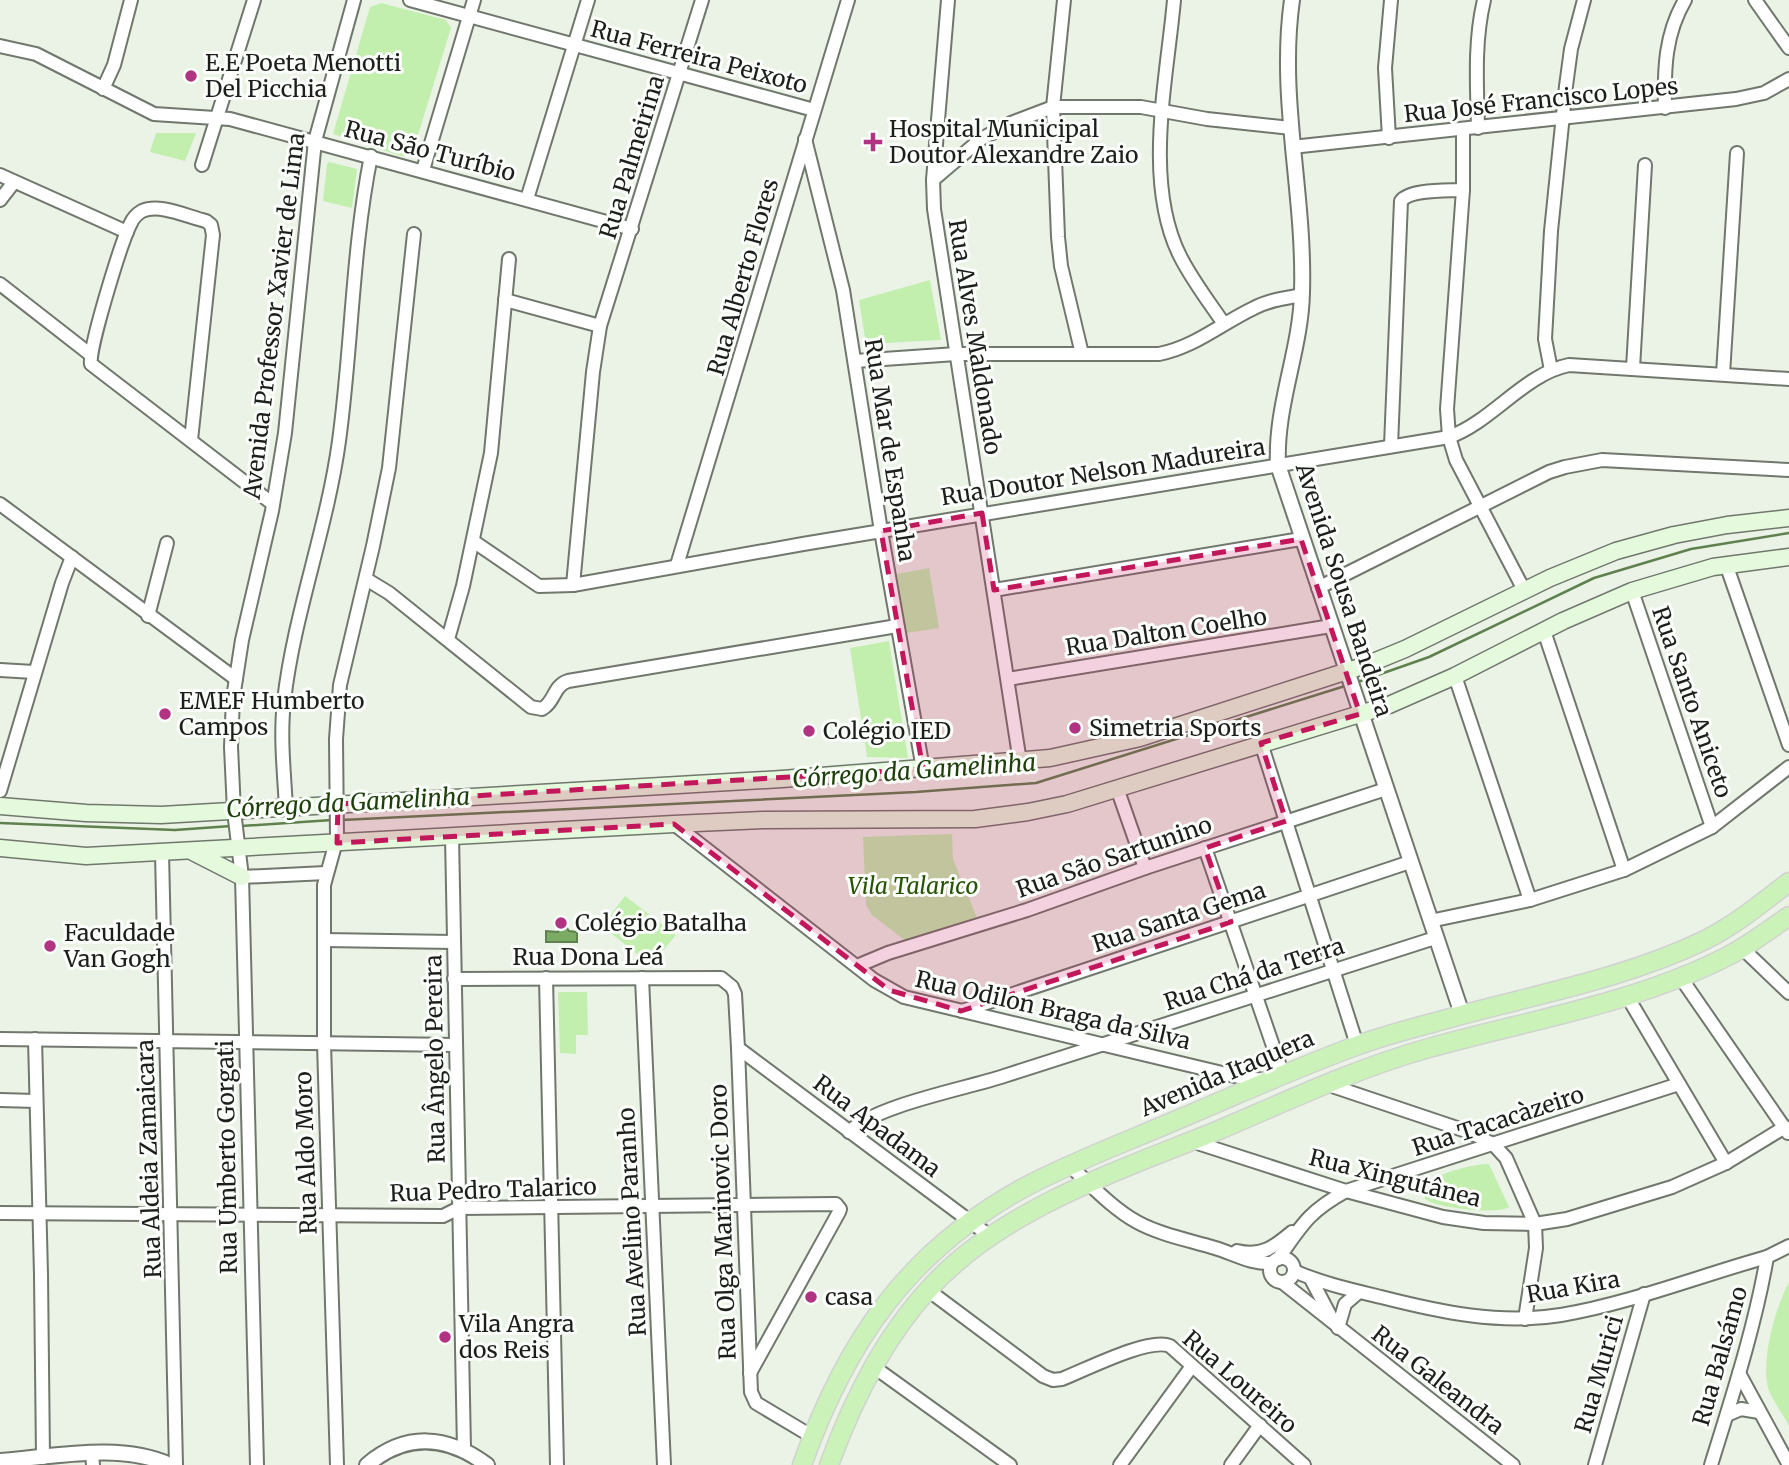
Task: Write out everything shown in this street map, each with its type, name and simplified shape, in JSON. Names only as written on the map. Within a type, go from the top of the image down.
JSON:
[{"type":"main road","points":[[0,806],[98,814],[235,815],[286,807],[338,809],[1050,758],[1111,745],[1347,675],[1582,564],[1648,542],[1727,525],[1789,518]]},
{"type":"main road","points":[[0,848],[86,856],[191,851],[238,845],[674,824],[763,820],[975,819],[1028,812],[1067,804],[1359,712],[1390,705],[1632,591],[1726,564],[1789,557]]},
{"type":"main road","points":[[191,851],[242,877]]},
{"type":"main road","name":"Avenida Itaquera","points":[[802,1465],[849,1357],[889,1298],[926,1258],[969,1222],[1026,1187],[1357,1045],[1462,1014],[1596,981],[1674,954],[1733,923],[1789,882]]},
{"type":"main road","points":[[829,1465],[842,1428],[874,1367],[908,1314],[928,1290],[968,1254],[1038,1208],[1191,1141],[1375,1066],[1425,1049],[1628,996],[1681,978],[1742,948],[1789,916]]},
{"type":"main road","points":[[1375,1066],[1378,1061],[1396,1051],[1453,1032],[1461,1025],[1462,1014]]},
{"type":"street","points":[[103,89],[114,65],[131,0]]},
{"type":"street","points":[[202,165],[254,0]]},
{"type":"street","name":"Avenida Professor Xavier de Lima","points":[[238,845],[232,730],[236,679],[247,615],[273,504],[291,392],[315,141],[354,0]]},
{"type":"street","name":"Rua Ferreira Peixoto","points":[[410,0],[814,110]]},
{"type":"street","points":[[423,170],[474,0]]},
{"type":"street","points":[[527,199],[588,0]]},
{"type":"street","name":"Rua Palmeirina","points":[[573,585],[593,372],[600,326],[702,0]]},
{"type":"street","name":"Rua Alberto Flores","points":[[677,565],[848,0]]},
{"type":"street","name":"Rua Alves Maldonado","points":[[948,0],[933,209],[1020,762]]},
{"type":"street","points":[[1064,0],[1054,107],[1058,237],[1061,266],[1082,354]]},
{"type":"street","points":[[1174,0],[1163,110],[1160,160],[1162,185],[1171,233],[1192,277],[1224,324]]},
{"type":"street","name":"Avenida Sousa Bandeira","points":[[1292,0],[1288,42],[1291,128],[1302,246],[1303,295],[1278,427],[1278,465],[1462,1014]]},
{"type":"street","points":[[1389,138],[1385,68],[1391,0]]},
{"type":"street","points":[[1478,128],[1477,61],[1479,22],[1484,0]]},
{"type":"street","points":[[1551,370],[1545,340],[1551,231],[1571,49],[1584,0]]},
{"type":"street","points":[[1665,108],[1664,80],[1669,36],[1685,0]]},
{"type":"street","points":[[1755,0],[1789,48]]},
{"type":"street","name":"Rua São Turíbio","points":[[0,46],[36,54],[154,114],[217,117],[423,170],[632,229]]},
{"type":"street","name":"Rua José Francisco Lopes","points":[[1292,147],[1736,99],[1764,93],[1789,79]]},
{"type":"street","points":[[933,180],[981,139],[1011,123],[1054,107],[1117,106],[1163,110],[1207,119],[1291,128]]},
{"type":"street","points":[[1463,129],[1463,190],[1448,397],[1449,437],[1456,460],[1524,590]]},
{"type":"street","name":"Rua Mar de Espanha","points":[[805,139],[843,290],[881,531],[923,769]]},
{"type":"street","points":[[1723,374],[1737,153]]},
{"type":"street","points":[[286,807],[282,732],[284,700],[338,449],[360,214],[371,156]]},
{"type":"street","points":[[1633,368],[1645,165]]},
{"type":"street","points":[[0,176],[127,232]]},
{"type":"street","points":[[0,200],[14,182]]},
{"type":"street","points":[[1391,446],[1401,201],[1407,195],[1418,193],[1463,190]]},
{"type":"street","points":[[90,358],[127,232],[137,215],[157,208],[206,221],[211,225],[214,235],[191,440]]},
{"type":"street","name":"Rua Aldo Moro","points":[[337,1465],[324,1044],[326,873],[337,840],[336,739],[340,685],[389,468],[414,234]]},
{"type":"street","points":[[448,639],[457,613],[491,453],[509,259]]},
{"type":"street","points":[[0,284],[90,358],[94,368],[273,504]]},
{"type":"street","points":[[855,361],[956,354],[1159,354],[1175,351],[1195,342],[1273,300],[1303,295]]},
{"type":"street","points":[[505,300],[600,326]]},
{"type":"street","name":"Rua Doutor Nelson Madureira","points":[[473,541],[539,586],[573,585],[982,513],[1449,437],[1477,424],[1551,370],[1569,365],[1789,379]]},
{"type":"street","points":[[1318,588],[1549,472],[1565,467],[1602,460],[1789,470]]},
{"type":"street","points":[[0,521],[2,506],[236,679]]},
{"type":"street","points":[[994,590],[1301,540]]},
{"type":"street","points":[[148,616],[167,543]]},
{"type":"street","points":[[0,791],[34,672],[72,556]]},
{"type":"street","points":[[1726,564],[1789,745]]},
{"type":"street","points":[[366,579],[389,593],[531,707],[542,709],[550,704],[558,687],[568,681],[897,626]]},
{"type":"street","name":"Rua Santo Aniceto","points":[[1632,591],[1712,827]]},
{"type":"street","name":"Rua Dalton Coelho","points":[[1008,679],[1331,626]]},
{"type":"street","points":[[1544,631],[1624,870]]},
{"type":"street","points":[[0,670],[34,672]]},
{"type":"street","points":[[1455,676],[1530,900]]},
{"type":"street","points":[[1261,743],[1357,1045]]},
{"type":"street","points":[[1430,921],[1530,900],[1624,870],[1712,827],[1789,768]]},
{"type":"street","points":[[1117,788],[1145,868]]},
{"type":"street","name":"Rua São Sartunino","points":[[857,966],[888,953],[1027,910],[1145,868],[1386,789]]},
{"type":"street","name":"Rua Odilon Braga da Silva","points":[[674,824],[857,966],[889,990],[904,997],[1243,1077],[1276,1078]]},
{"type":"street","name":"Rua Ângelo Pereira","points":[[452,836],[464,1450]]},
{"type":"street","name":"Rua Umberto Gorgati","points":[[238,845],[242,877],[257,1465]]},
{"type":"street","points":[[1205,848],[1256,995],[1276,1078]]},
{"type":"street","name":"Rua Aldeia Zamaicara","points":[[162,853],[176,1465]]},
{"type":"street","name":"Rua Santa Gema","points":[[961,1012],[1410,862]]},
{"type":"street","points":[[242,877],[326,873]]},
{"type":"street","name":"Rua Chá da Terra","points":[[849,1132],[860,1122],[884,1111],[1105,1044],[1436,938]]},
{"type":"street","points":[[324,940],[454,942]]},
{"type":"street","points":[[1742,948],[1789,993]]},
{"type":"street","points":[[546,978],[557,1465]]},
{"type":"street","name":"Rua Avelino Paranho","points":[[642,978],[665,1464]]},
{"type":"street","name":"Rua Dona Leá","points":[[454,979],[721,978]]},
{"type":"street","name":"Rua Olga Marinovic Doro","points":[[721,978],[728,981],[735,993],[751,1392],[756,1403],[813,1437]]},
{"type":"street","points":[[1681,978],[1787,1130]]},
{"type":"street","points":[[1628,996],[1726,1163]]},
{"type":"street","points":[[0,1039],[456,1045]]},
{"type":"street","points":[[35,1039],[43,1458]]},
{"type":"street","name":"Rua Apadama","points":[[738,1048],[991,1237]]},
{"type":"street","name":"Rua Tacacàzeiro","points":[[1219,1249],[1260,1253],[1271,1249],[1321,1206],[1346,1191],[1679,1084]]},
{"type":"street","points":[[1329,1085],[1442,1121],[1493,1144],[1510,1166],[1535,1224],[1536,1248],[1525,1318]]},
{"type":"street","points":[[0,1100],[36,1101]]},
{"type":"street","name":"Rua Xingutânea","points":[[1191,1141],[1346,1191],[1443,1217],[1484,1223],[1535,1224],[1567,1219],[1672,1187],[1726,1163],[1787,1130]]},
{"type":"street","points":[[1070,1166],[1135,1221],[1248,1261],[1275,1261],[1289,1261],[1294,1272],[1289,1280],[1282,1282],[1272,1277],[1270,1270],[1275,1261]]},
{"type":"street","name":"Rua Pedro Talarico","points":[[0,1213],[443,1216],[458,1208],[836,1204],[840,1209],[750,1373]]},
{"type":"street","name":"Rua Tacacàzeiro","points":[[1275,1261],[1299,1226]]},
{"type":"street","name":"Rua Kira","points":[[1294,1272],[1359,1292],[1449,1313],[1525,1318],[1574,1312],[1644,1294],[1767,1257],[1789,1246]]},
{"type":"street","name":"Rua Balsámo","points":[[1711,1465],[1739,1373],[1763,1283],[1767,1257]]},
{"type":"street","name":"Rua Galeandra","points":[[1311,1279],[1337,1328]]},
{"type":"street","name":"Rua Galeandra","points":[[1282,1282],[1513,1465]]},
{"type":"street","name":"Rua Loureiro","points":[[928,1290],[1043,1376],[1053,1380],[1062,1379],[1147,1345],[1156,1343],[1170,1346],[1304,1465]]},
{"type":"street","points":[[1337,1328],[1345,1304],[1359,1292]]},
{"type":"street","name":"Rua Murici","points":[[1595,1465],[1644,1294]]},
{"type":"street","points":[[1120,1465],[1192,1366]]},
{"type":"street","points":[[874,1367],[1010,1465]]},
{"type":"street","points":[[1739,1373],[1789,1465]]},
{"type":"street","points":[[1727,1415],[1741,1409],[1759,1412]]},
{"type":"street","points":[[1230,1465],[1259,1425]]},
{"type":"street","points":[[367,1465],[387,1450],[412,1442],[439,1444],[464,1450],[487,1465]]},
{"type":"street","points":[[0,1461],[43,1458],[155,1458],[170,1465]]},
{"type":"highlighted area","points":[[982,513],[994,590],[1301,539],[1360,714],[1261,743],[1286,821],[1205,848],[1231,922],[961,1011],[889,990],[674,824],[337,843],[338,804],[923,769],[881,531]]},
{"type":"green space","points":[[381,3],[446,20],[451,28],[410,155],[401,156],[333,134],[370,7]]},
{"type":"green space","points":[[156,133],[196,133],[185,161],[150,152]]},
{"type":"green space","points":[[329,162],[357,169],[352,208],[323,201]]},
{"type":"green space","points":[[930,280],[941,340],[866,344],[859,300]]},
{"type":"green space","points":[[929,568],[939,628],[906,633],[897,574]]},
{"type":"green space","points":[[889,641],[908,758],[867,757],[850,648]]},
{"type":"green space","name":"Vila Talarico","points":[[952,834],[953,859],[977,918],[906,941],[872,915],[866,905],[863,837]]},
{"type":"green space","points":[[625,896],[676,935],[651,965],[602,926]]},
{"type":"green space","points":[[558,992],[587,992],[588,1035],[576,1035],[576,1054],[560,1053]]},
{"type":"green space","points":[[1489,1164],[1509,1207],[1469,1210],[1435,1204],[1424,1197],[1422,1187],[1427,1182],[1463,1168]]},
{"type":"green space","points":[[1789,1282],[1789,1426],[1768,1388],[1766,1363],[1771,1334]]},
{"type":"shaded area","points":[[565,925],[569,931],[577,932],[577,942],[546,942],[546,931],[558,932],[560,927]]},
{"type":"waterway","name":"Córrego da Gamelinha","points":[[1355,683],[1429,657],[1594,578],[1691,549],[1789,533]]},
{"type":"waterway","name":"Córrego da Gamelinha","points":[[342,820],[916,792],[1036,783],[1345,686]]},
{"type":"waterway","name":"Córrego da Gamelinha","points":[[241,826],[332,820]]},
{"type":"waterway","name":"Córrego da Gamelinha","points":[[0,823],[175,830],[231,826]]},
{"type":"place","name":"E.E Poeta Menotti Del Picchia","points":[[191,76]]},
{"type":"place","name":"Hospital Municipal Doutor Alexandre Zaio","points":[[873,142]]},
{"type":"place","name":"EMEF Humberto Campos","points":[[165,714]]},
{"type":"place","name":"Simetria Sports","points":[[1075,728]]},
{"type":"place","name":"Colégio IED","points":[[809,731]]},
{"type":"place","name":"Colégio Batalha","points":[[561,923]]},
{"type":"place","name":"Faculdade Van Gogh","points":[[50,946]]},
{"type":"place","name":"casa","points":[[811,1297]]},
{"type":"place","name":"Vila Angra dos Reis","points":[[445,1337]]}]
